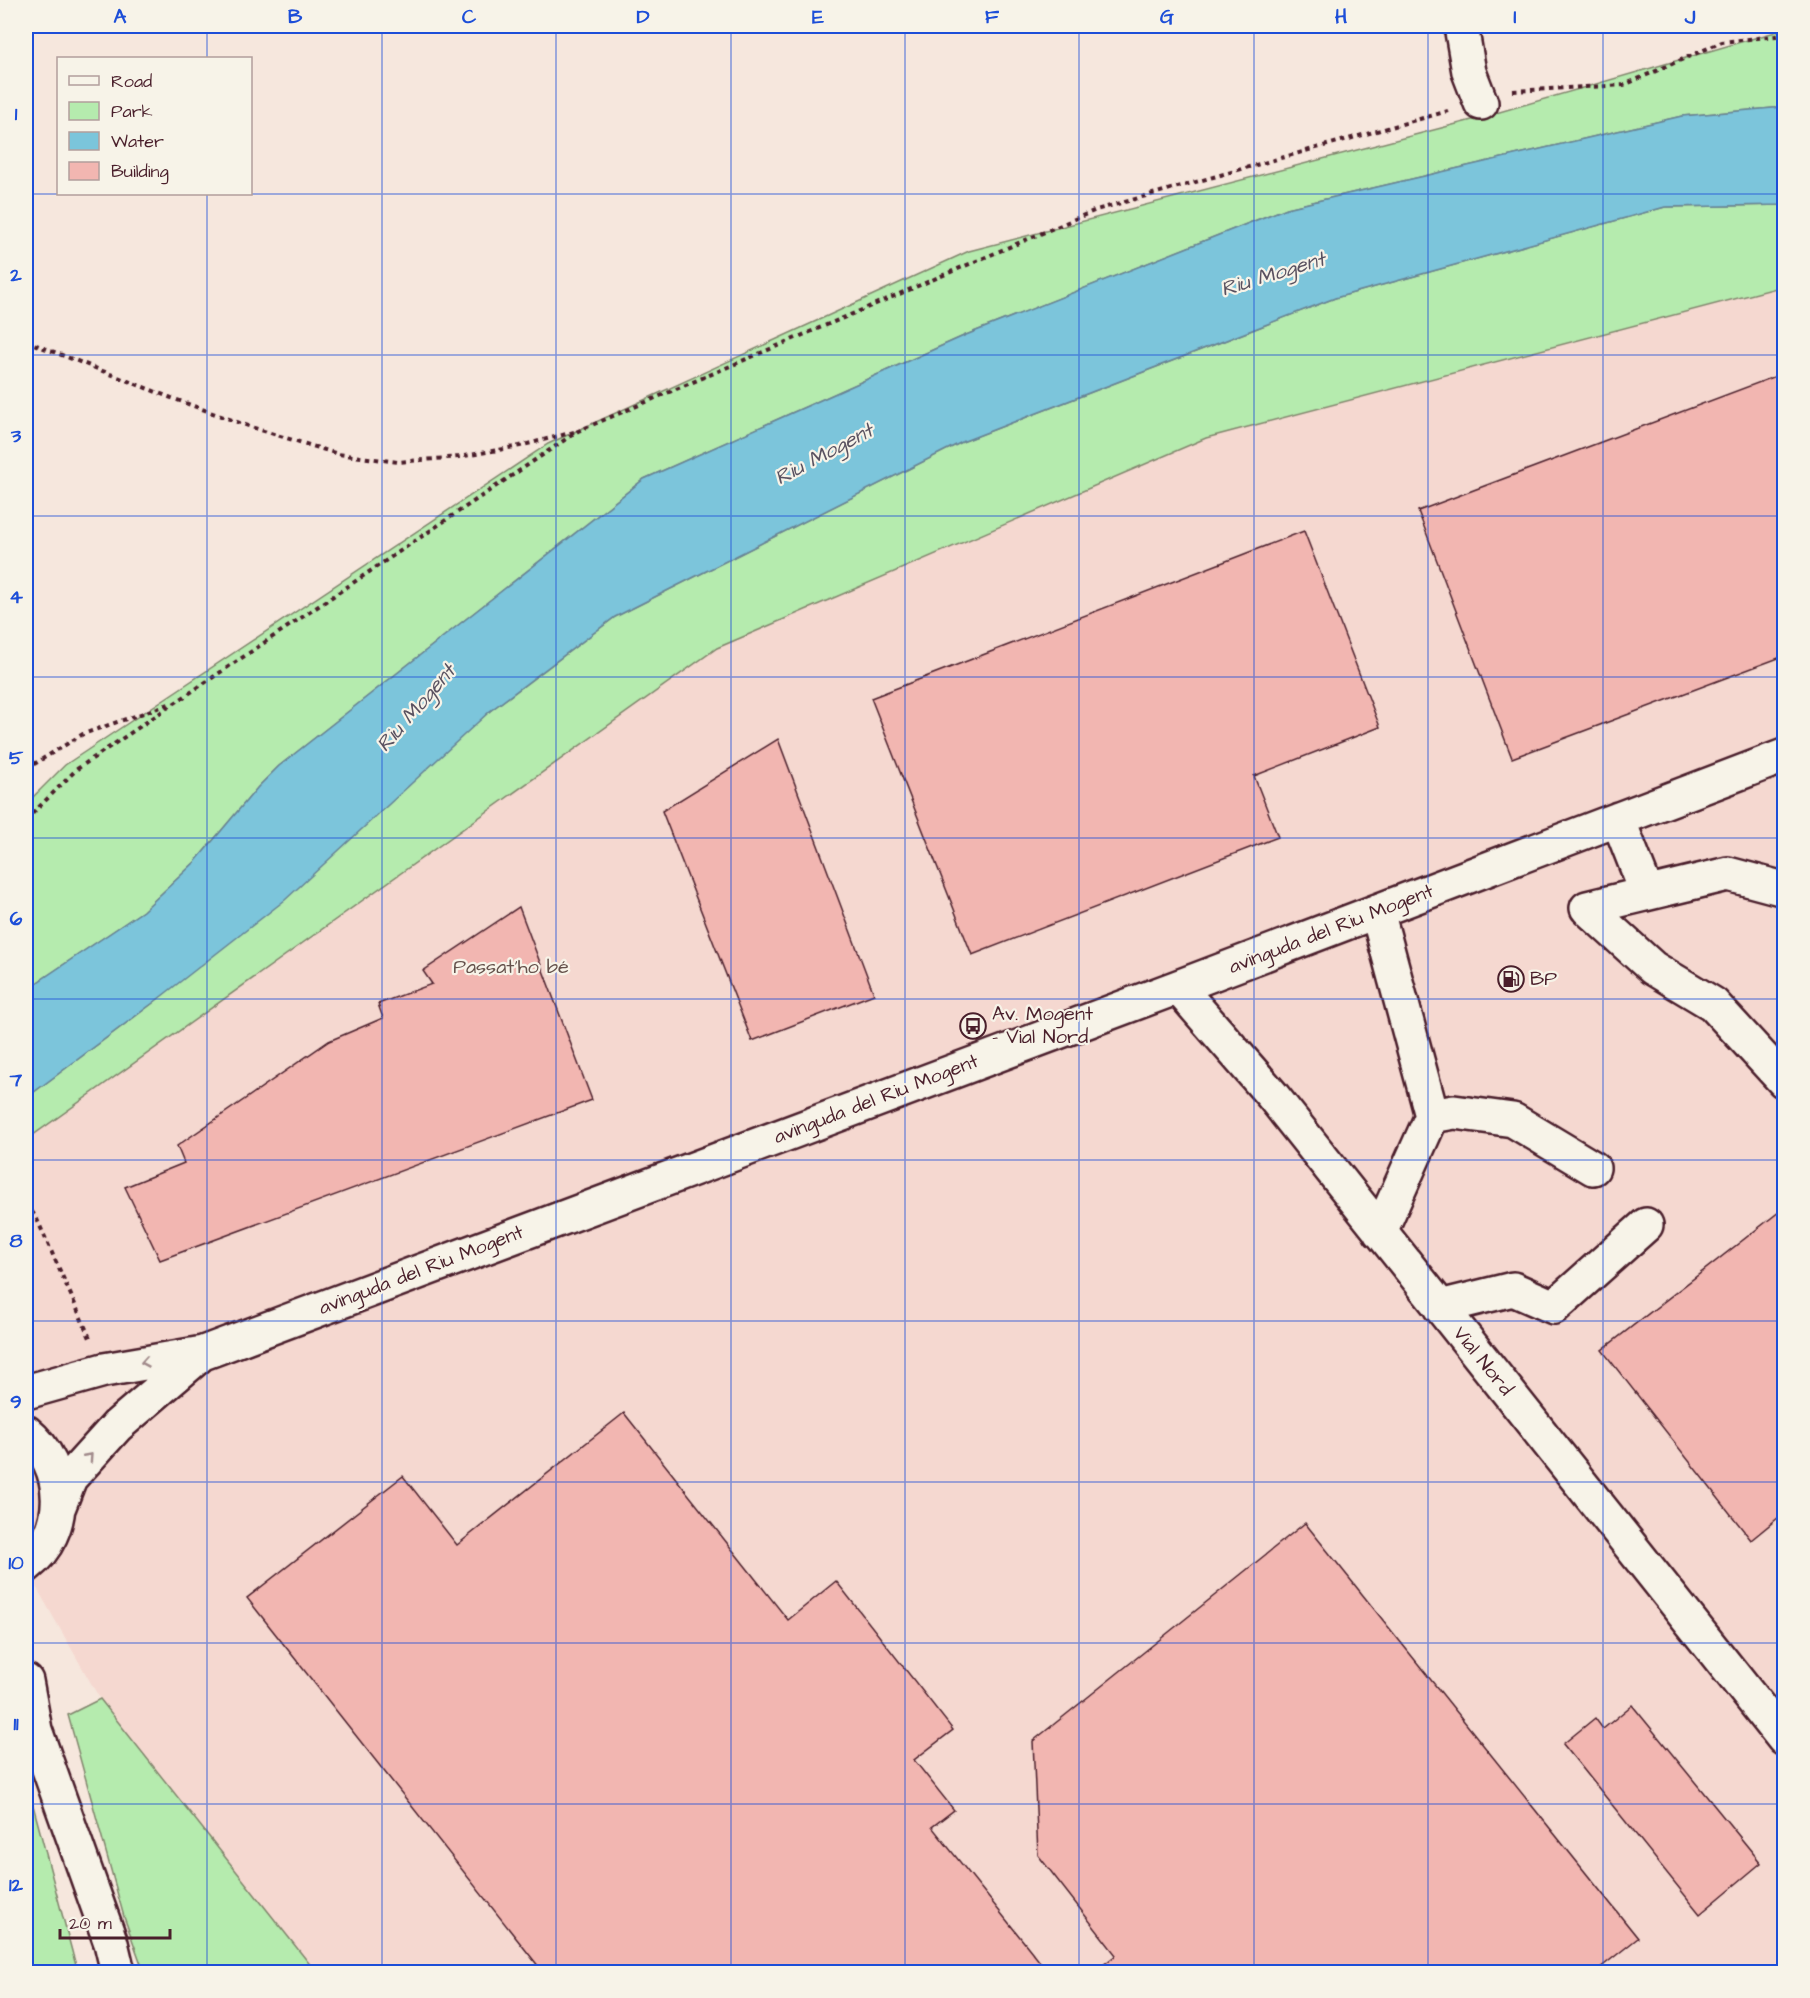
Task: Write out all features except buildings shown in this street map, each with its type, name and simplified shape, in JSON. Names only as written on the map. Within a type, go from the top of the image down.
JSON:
[{"type":"street","points":[[1461,26],[1469,72],[1481,103]]},
{"type":"street","name":"avinguda del Riu Mogent","points":[[26,1392],[104,1370],[203,1353],[1178,987],[1785,756]]},
{"type":"street","points":[[1618,819],[1647,893]]},
{"type":"street","points":[[1785,889],[1728,874],[1587,908],[1653,968],[1713,1004],[1785,1081]]},
{"type":"street","points":[[1377,911],[1432,1116],[1380,1232]]},
{"type":"street","name":"Vial Nord","points":[[1178,987],[1272,1095],[1785,1739]]},
{"type":"street","points":[[1432,1116],[1454,1112],[1513,1120],[1593,1168]]},
{"type":"street","points":[[1440,1307],[1513,1289],[1554,1307],[1646,1225]]},
{"type":"street","name":"avinguda del Riu Mogent","points":[[28,1571],[55,1526],[59,1506],[70,1478],[117,1426],[203,1353]]},
{"type":"street","points":[[26,1432],[35,1439],[54,1470],[59,1506]]},
{"type":"street","points":[[26,1681],[30,1721],[111,1943],[118,1972]]},
{"type":"path","points":[[26,341],[251,427],[338,454],[398,462],[459,457],[520,446],[578,431],[1096,210],[1481,103],[1509,92],[1623,85],[1722,42],[1785,35]]},
{"type":"path","points":[[26,820],[77,770],[578,431]]},
{"type":"path","points":[[26,769],[83,734],[178,700]]},
{"type":"path","points":[[26,1204],[36,1217],[104,1370]]},
{"type":"shaded area","points":[[1784,286],[1784,1972],[316,1972],[100,1699],[26,1569],[26,1140],[717,648],[1206,438]]},
{"type":"green space","points":[[1784,30],[1784,107],[1682,116],[1287,208],[966,335],[644,479],[279,766],[258,787],[195,862],[143,911],[26,990],[26,804],[65,765],[548,444],[969,251],[1472,120]]},
{"type":"green space","points":[[1784,205],[1784,286],[1206,438],[717,648],[26,1140],[26,1098],[153,1003],[490,711],[615,617],[962,442],[1335,298],[1665,207]]},
{"type":"green space","points":[[100,1699],[316,1972],[144,1972],[124,1917],[68,1715]]},
{"type":"green space","points":[[26,1779],[73,1955],[78,1972],[26,1972]]},
{"type":"water","name":"Riu Mogent","points":[[1784,107],[1784,205],[1665,207],[1335,298],[962,442],[615,617],[490,711],[285,900],[26,1098],[26,990],[143,911],[195,862],[258,787],[279,766],[644,479],[966,335],[1287,208],[1682,116]]},
{"type":"place","name":"BP","points":[[1511,979]]},
{"type":"place","name":"Av. Mogent - Vial Nord","points":[[973,1026]]},
{"type":"park label","name":"Passat'ho bé","points":[[511,967]]}]
